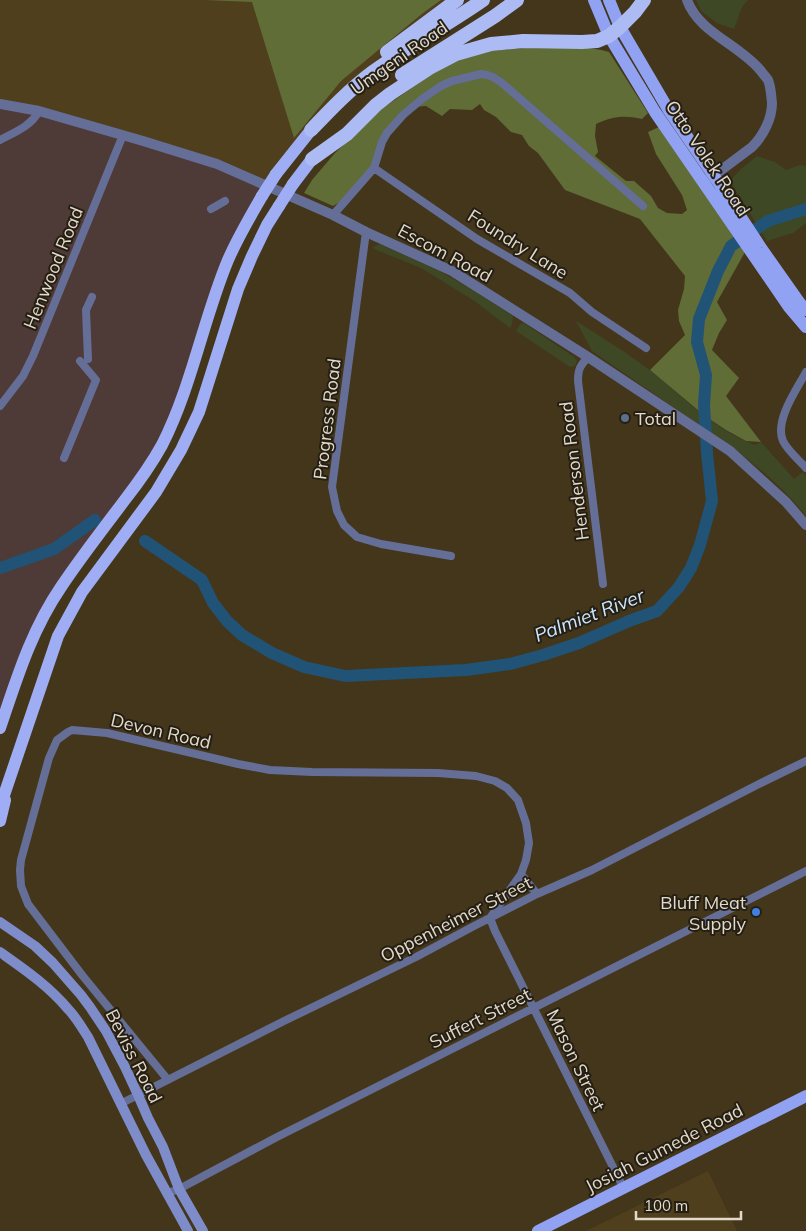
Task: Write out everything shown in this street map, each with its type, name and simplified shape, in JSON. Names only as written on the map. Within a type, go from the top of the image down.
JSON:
[{"type":"highway","points":[[0,728],[23,660],[41,620],[61,587],[141,479],[161,446],[182,399],[228,260],[262,196],[320,115],[374,63],[458,0]]},
{"type":"highway","name":"Umgeni Road","points":[[310,130],[333,106],[371,73],[483,0]]},
{"type":"highway","name":"Umgeni Road","points":[[312,159],[336,130],[384,88],[517,0]]},
{"type":"highway","points":[[0,807],[58,636],[85,588],[156,492],[181,450],[199,412],[238,289],[252,256],[267,225],[293,184],[312,159],[347,134],[390,94],[431,67],[456,54],[491,44],[523,41],[597,41],[609,36],[620,27],[644,0]]},
{"type":"highway","points":[[0,821],[6,790]]},
{"type":"main road","name":"Otto Volek Road","points":[[594,0],[609,36],[655,112],[709,180]]},
{"type":"main road","name":"Otto Volek Road","points":[[609,0],[620,27],[709,180],[749,240],[789,307],[806,327]]},
{"type":"main road","name":"Otto Volek Road","points":[[749,240],[806,310]]},
{"type":"main road","name":"Beviss Road","points":[[0,922],[35,946],[53,963],[81,995],[106,1031],[163,1148],[179,1189],[203,1231]]},
{"type":"main road","name":"Beviss Road","points":[[0,952],[31,974],[68,1009],[88,1037],[146,1155],[188,1231]]},
{"type":"main road","name":"Josiah Gumede Road","points":[[538,1231],[806,1096]]},
{"type":"street","points":[[687,0],[690,9],[699,21],[754,64],[767,79],[771,93],[772,110],[758,141],[752,148],[709,180]]},
{"type":"street","points":[[333,215],[374,168],[382,142],[387,133],[403,115],[441,86],[452,81],[481,74],[502,83],[643,206]]},
{"type":"street","name":"Escom Road","points":[[0,100],[217,164],[333,215],[452,271],[588,357],[730,451],[786,502],[806,525]]},
{"type":"street","name":"Escom Road","points":[[0,104],[18,106]]},
{"type":"street","points":[[0,140],[30,124],[39,111]]},
{"type":"street","name":"Henwood Road","points":[[0,406],[22,376],[34,353],[123,135]]},
{"type":"street","name":"Foundry Lane","points":[[374,168],[477,238],[570,294],[592,312],[646,348]]},
{"type":"street","points":[[212,209],[225,201]]},
{"type":"street","name":"Progress Road","points":[[366,232],[332,487],[337,511],[344,525],[357,537],[381,544],[451,556]]},
{"type":"street","points":[[64,458],[96,380],[84,360],[86,310],[92,297]]},
{"type":"street","name":"Henderson Road","points":[[588,357],[580,365],[578,381],[603,584]]},
{"type":"street","points":[[806,372],[784,414],[780,430],[785,443],[806,468]]},
{"type":"street","name":"Devon Road","points":[[168,1080],[82,975],[28,904],[21,886],[21,860],[50,758],[57,740],[68,732],[72,730],[107,733],[270,770],[438,773],[476,776],[495,781],[507,788],[518,800],[526,824],[529,842],[526,860],[520,874],[490,918]]},
{"type":"street","name":"Oppenheimer Street","points":[[120,1104],[537,894],[592,870],[806,761]]},
{"type":"street","name":"Suffert Street","points":[[168,1192],[179,1189],[277,1137],[806,870]]},
{"type":"street","points":[[520,874],[537,894]]},
{"type":"street","name":"Mason Street","points":[[490,918],[501,946],[623,1187]]},
{"type":"shaded area","points":[[0,0],[456,0],[395,43],[348,86],[267,186],[0,104]]},
{"type":"shaded area","points":[[0,104],[145,142],[267,186],[242,228],[172,423],[61,586],[0,728]]},
{"type":"shaded area","points":[[708,1171],[737,1231],[586,1231]]},
{"type":"green space","points":[[205,0],[441,0],[341,81],[294,138],[252,2]]},
{"type":"green space","points":[[696,0],[748,0],[742,7],[734,29],[717,23],[701,11]]},
{"type":"green space","points":[[546,46],[586,48],[609,52],[648,113],[642,119],[619,117],[596,124],[595,136],[598,152],[595,156],[626,181],[634,181],[651,196],[658,208],[667,213],[682,214],[687,210],[682,195],[656,154],[648,132],[659,127],[745,252],[717,302],[727,320],[712,350],[739,378],[726,396],[761,442],[746,441],[726,430],[705,416],[650,370],[685,335],[679,321],[678,310],[684,289],[685,276],[640,219],[565,190],[538,153],[529,146],[522,135],[511,132],[496,117],[484,110],[480,104],[472,110],[450,109],[442,116],[426,106],[413,107],[387,133],[377,160],[350,196],[333,206],[304,193],[312,180],[335,153],[357,132],[383,108],[432,74],[461,59],[490,51]]},
{"type":"green space","points":[[757,156],[775,162],[786,170],[800,165],[806,166],[806,223],[793,233],[767,241],[730,181]]},
{"type":"green space","points":[[380,244],[439,271],[513,316],[510,328],[473,300],[421,268],[374,249],[373,247]]},
{"type":"green space","points":[[576,321],[643,365],[713,422],[740,439],[755,445],[761,442],[794,479],[803,472],[806,476],[806,516],[773,481],[737,451],[592,351]]},
{"type":"green space","points":[[524,323],[574,357],[577,361],[575,366],[570,367],[516,331],[520,324]]},
{"type":"waterway","name":"Palmiet River","points":[[145,541],[202,580],[213,603],[227,621],[242,635],[272,653],[304,667],[345,676],[466,670],[510,664],[579,643],[657,611],[679,587],[691,568],[700,545],[712,501],[704,405],[706,375],[697,342],[699,319],[718,271],[731,246],[768,221],[806,209]]},
{"type":"waterway","name":"Palmiet River","points":[[0,568],[54,549],[95,520]]},
{"type":"place","name":"Total","points":[[625,418]]},
{"type":"place","name":"Bluff Meat Supply","points":[[756,912]]}]
